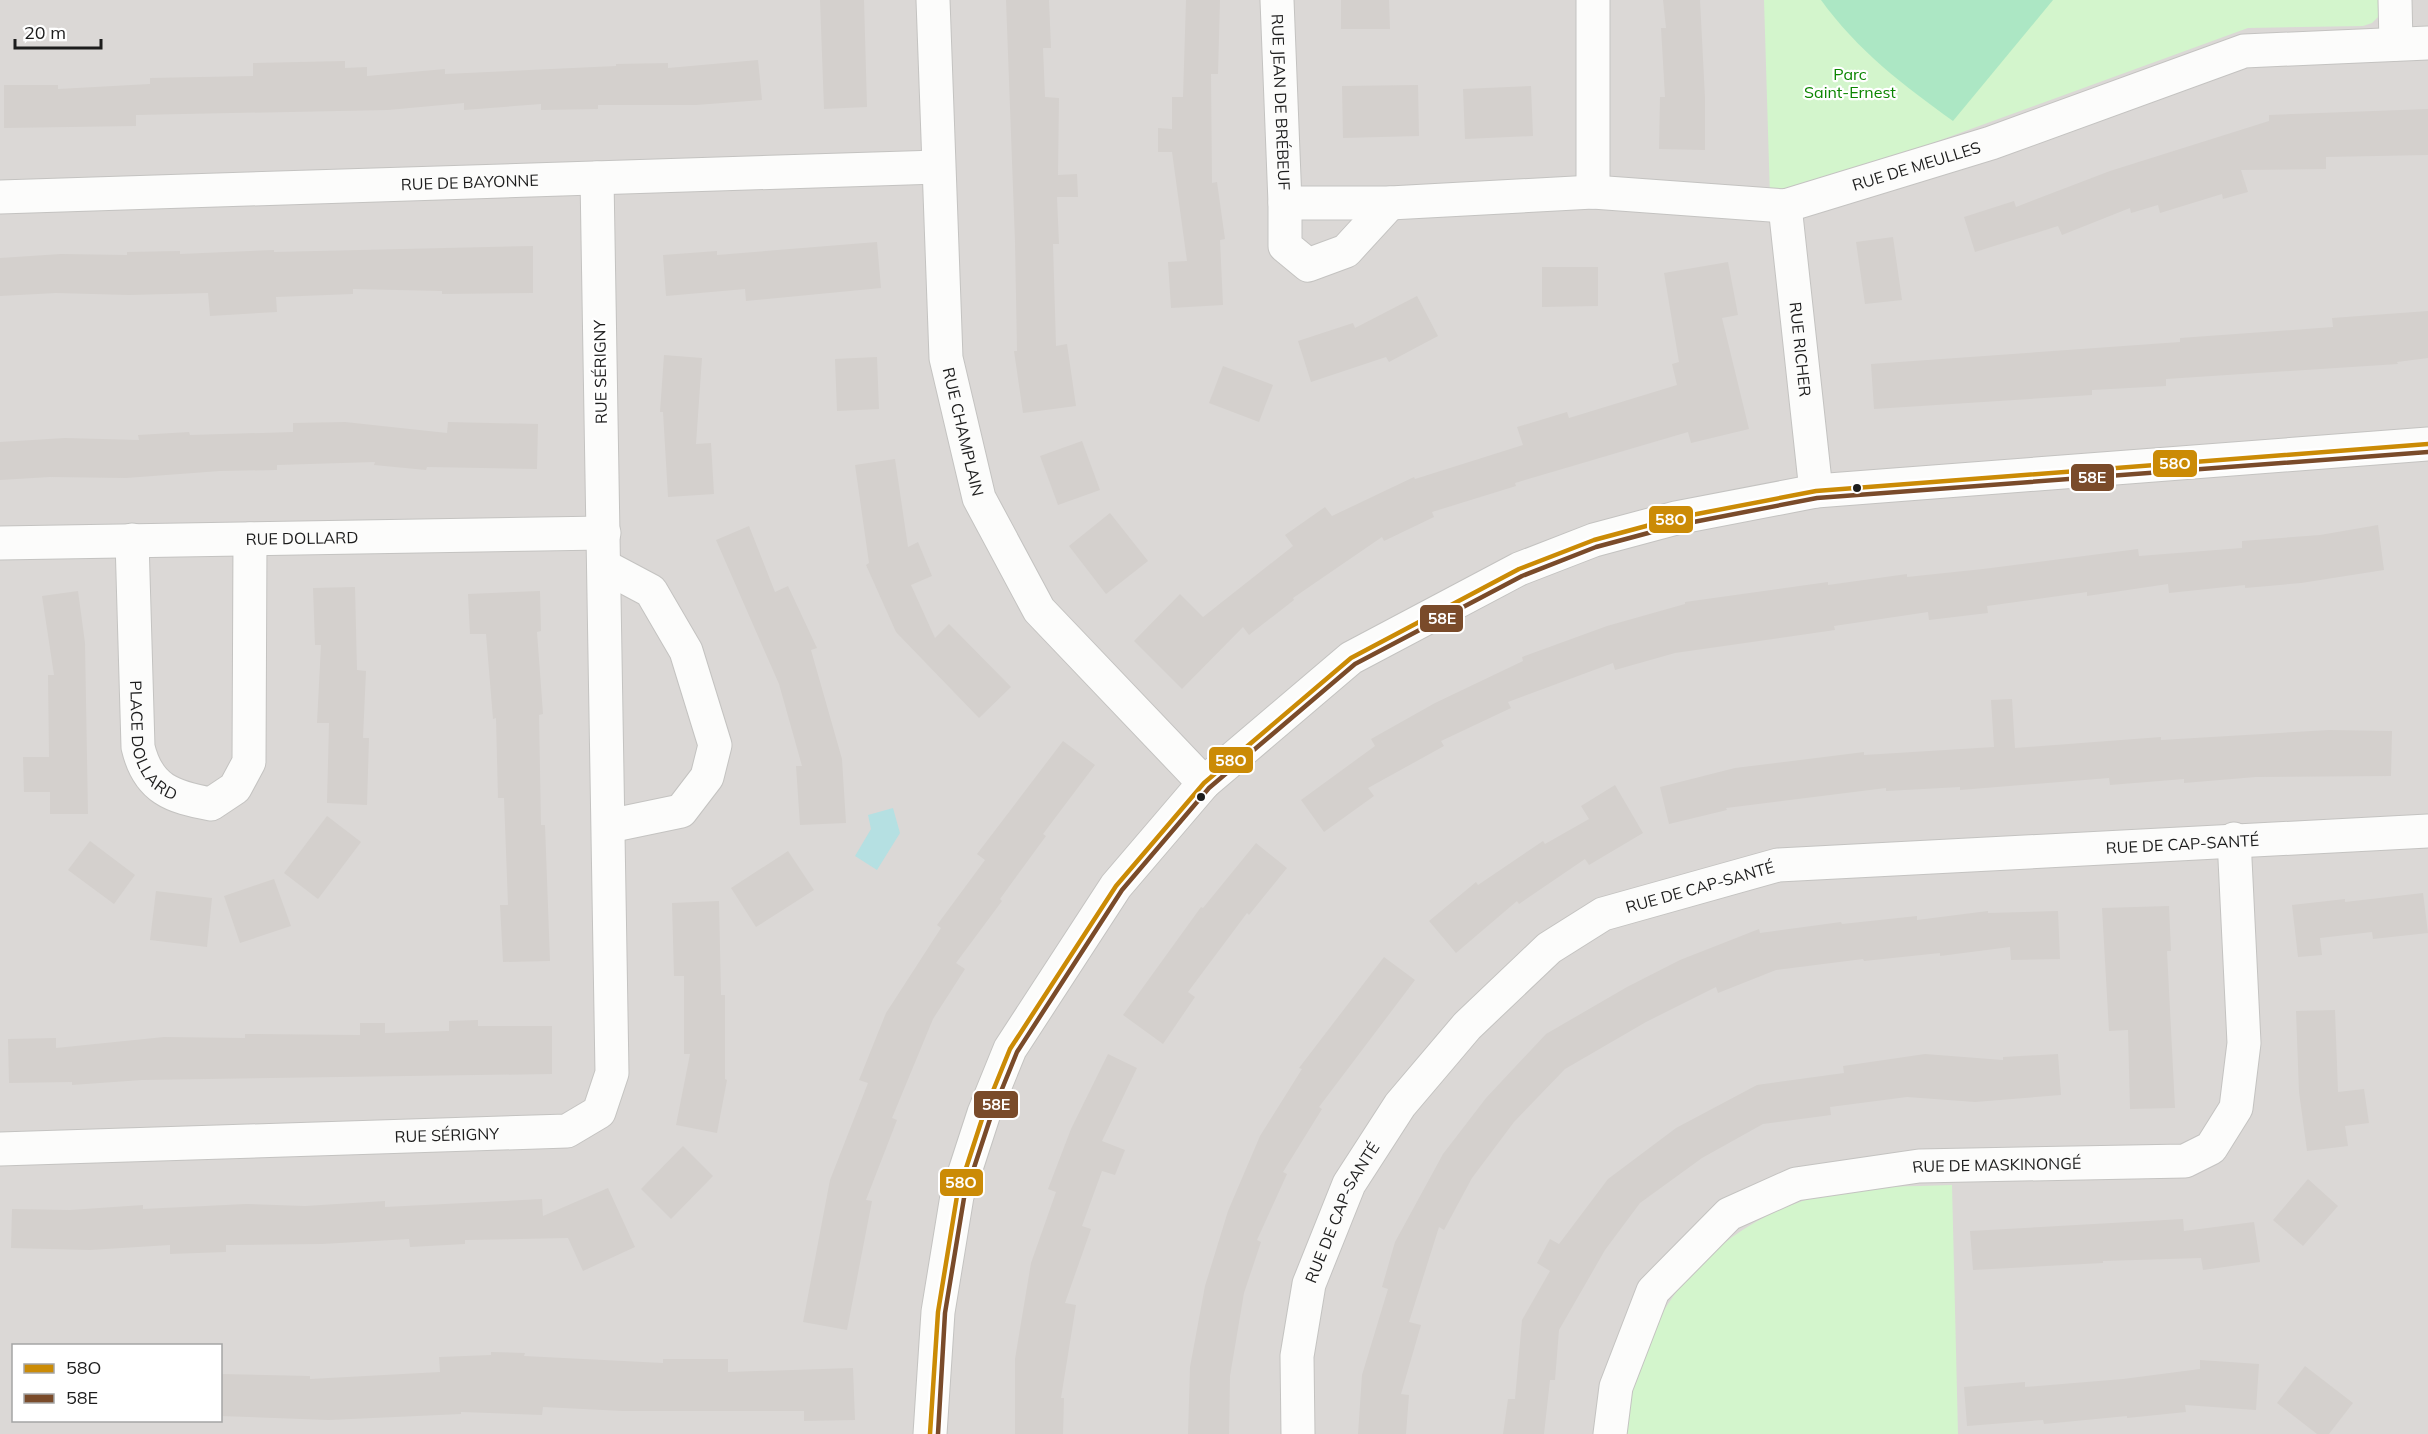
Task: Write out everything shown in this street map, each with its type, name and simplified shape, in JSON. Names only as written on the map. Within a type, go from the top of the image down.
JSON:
[{"type":"street","name":"RUE CHAMPLAIN","points":[[933,0],[946,358],[979,498],[1039,610],[1204,783]]},
{"type":"street","name":"RUE JEAN DE BRÉBEUF","points":[[1277,0],[1286,203]]},
{"type":"street","points":[[1593,0],[1593,192]]},
{"type":"street","points":[[2395,0],[2396,44]]},
{"type":"street","name":"RUE DE MEULLES","points":[[1286,203],[1389,203],[1593,192],[1785,206],[1991,143],[2244,51],[2428,44]]},
{"type":"street","name":"RUE DE BAYONNE","points":[[0,196],[938,167]]},
{"type":"street","name":"RUE SÉRIGNY","points":[[0,1149],[567,1131],[599,1112],[612,1073],[597,178]]},
{"type":"street","points":[[1286,203],[1285,246],[1308,265],[1346,251],[1389,203]]},
{"type":"street","name":"RUE RICHER","points":[[1785,206],[1816,491]]},
{"type":"street","points":[[930,1434],[938,1312],[957,1196],[984,1113],[1010,1049],[1116,886],[1204,783],[1351,658],[1519,569],[1594,540],[1676,518],[1816,491],[2428,444]]},
{"type":"street","name":"RUE DOLLARD","points":[[0,543],[604,532]]},
{"type":"street","name":"PLACE DOLLARD","points":[[132,540],[138,747],[143,768],[165,791],[181,799],[212,804],[234,788],[249,762],[250,539]]},
{"type":"street","points":[[604,566],[651,591],[686,651],[715,745],[707,777],[681,811],[609,826]]},
{"type":"street","name":"RUE DE CAP-SANTÉ","points":[[1298,1434],[1297,1356],[1309,1284],[1349,1184],[1400,1105],[1467,1026],[1549,948],[1603,914],[1778,865],[2234,839],[2428,831]]},
{"type":"street","name":"RUE DE MASKINONGÉ","points":[[1610,1434],[1616,1387],[1653,1291],[1729,1214],[1796,1184],[1919,1166],[2185,1161],[2211,1148],[2236,1108],[2244,1043],[2234,839]]},
{"type":"shaded area","points":[[0,0],[2428,0],[2428,1434],[0,1434]]},
{"type":"green space","name":"Parc Saint-Ernest","points":[[1764,0],[2381,0],[2378,17],[2372,23],[2363,26],[2248,28],[1894,157],[1770,197]]},
{"type":"green space","points":[[1821,0],[2053,0],[1953,121],[1882,66],[1850,35]]},
{"type":"green space","points":[[1952,1185],[1958,1434],[1627,1434],[1632,1391],[1644,1351],[1662,1313],[1686,1280],[1716,1250],[1749,1226],[1787,1207],[1828,1194],[1874,1188]]},
{"type":"water","points":[[893,808],[900,833],[877,870],[855,856],[871,829],[868,815]]},
{"type":"building","points":[[820,0],[864,0],[867,107],[824,109]]},
{"type":"building","points":[[1006,0],[1049,0],[1051,48],[1043,48],[1045,97],[1059,98],[1058,175],[1077,174],[1078,197],[1057,197],[1059,244],[1053,244],[1056,346],[1067,344],[1076,406],[1023,413],[1014,351],[1017,351],[1015,242]]},
{"type":"building","points":[[1186,0],[1220,0],[1218,74],[1211,74],[1212,183],[1217,182],[1225,239],[1220,240],[1223,305],[1171,308],[1168,262],[1187,261],[1172,152],[1158,152],[1158,128],[1172,129],[1172,97],[1183,97]]},
{"type":"building","points":[[1341,0],[1389,0],[1390,29],[1341,29]]},
{"type":"building","points":[[1663,0],[1700,0],[1705,150],[1659,149],[1660,97],[1665,97],[1661,28],[1666,28]]},
{"type":"building","points":[[758,60],[762,100],[696,105],[598,105],[598,109],[541,110],[541,104],[464,110],[464,103],[388,110],[136,115],[136,126],[4,128],[4,85],[58,85],[58,89],[150,84],[150,78],[253,76],[253,63],[345,61],[345,68],[367,67],[367,76],[445,69],[445,74],[616,66],[616,64],[668,63],[668,68]]},
{"type":"building","points":[[1418,85],[1419,136],[1343,138],[1342,86]]},
{"type":"building","points":[[1531,86],[1533,136],[1465,139],[1463,89]]},
{"type":"building","points":[[2428,109],[2428,155],[2326,157],[2326,169],[2241,170],[2248,192],[2223,199],[2222,194],[2160,213],[2158,205],[2131,213],[2130,208],[2062,235],[2058,226],[1975,252],[1964,217],[2014,201],[2016,207],[2110,171],[2269,121],[2269,115]]},
{"type":"building","points":[[1893,237],[1902,300],[1865,304],[1856,242]]},
{"type":"building","points":[[877,242],[881,288],[746,301],[745,289],[666,296],[663,255],[717,251],[717,255]]},
{"type":"building","points":[[533,246],[533,293],[442,294],[442,291],[353,289],[353,294],[276,297],[277,312],[210,316],[208,293],[129,295],[56,293],[0,296],[0,258],[61,254],[127,255],[127,252],[180,251],[180,254],[274,250],[274,252]]},
{"type":"building","points":[[1728,262],[1738,315],[1722,318],[1749,429],[1691,443],[1688,432],[1515,483],[1516,486],[1432,512],[1434,517],[1384,541],[1382,537],[1293,598],[1294,600],[1249,635],[1243,627],[1182,689],[1134,641],[1180,594],[1203,617],[1293,546],[1285,535],[1325,507],[1332,516],[1414,477],[1415,479],[1523,445],[1517,427],[1567,412],[1569,418],[1677,385],[1672,364],[1679,362],[1664,273]]},
{"type":"building","points":[[1542,267],[1598,267],[1598,306],[1542,307]]},
{"type":"building","points":[[1417,296],[1438,336],[1389,362],[1386,357],[1311,382],[1298,341],[1353,323],[1355,328]]},
{"type":"building","points":[[2428,311],[2428,358],[2397,362],[2398,364],[2166,379],[2166,386],[2092,390],[2092,395],[1874,409],[1871,364],[2180,342],[2180,338],[2333,327],[2332,318]]},
{"type":"building","points":[[664,355],[702,358],[696,444],[711,443],[714,494],[668,497],[663,412],[660,412]]},
{"type":"building","points":[[877,357],[879,409],[837,411],[835,359]]},
{"type":"building","points":[[1223,366],[1273,385],[1259,422],[1209,403]]},
{"type":"building","points":[[345,422],[447,433],[448,422],[538,424],[537,469],[427,467],[426,470],[374,465],[375,462],[277,465],[277,470],[220,471],[126,478],[50,477],[0,480],[0,442],[65,438],[139,440],[138,435],[189,432],[190,435],[293,432],[293,423]]},
{"type":"building","points":[[1082,441],[1100,490],[1058,505],[1040,456]]},
{"type":"building","points":[[895,459],[908,547],[918,542],[932,576],[911,585],[935,638],[949,624],[1011,687],[979,718],[896,632],[866,565],[869,563],[855,465]]},
{"type":"building","points":[[1110,513],[1148,561],[1106,594],[1069,546]]},
{"type":"building","points":[[2378,525],[2384,570],[2301,583],[2245,588],[2245,585],[2169,593],[2168,584],[2087,596],[2087,592],[1987,606],[1988,613],[1929,620],[1928,612],[1834,626],[1835,630],[1675,653],[1615,670],[1613,663],[1508,702],[1511,708],[1441,741],[1444,746],[1368,788],[1374,796],[1324,832],[1301,800],[1375,746],[1371,739],[1435,703],[1523,661],[1522,657],[1607,626],[1685,604],[1685,602],[1828,582],[1828,585],[1907,574],[1907,577],[1983,569],[2138,549],[2139,556],[2242,548],[2242,541],[2320,535]]},
{"type":"building","points":[[749,526],[775,592],[788,586],[817,648],[811,650],[842,759],[846,823],[800,825],[796,766],[802,766],[779,684],[716,540]]},
{"type":"building","points":[[355,587],[357,670],[366,671],[363,738],[369,738],[367,805],[327,803],[329,723],[317,723],[321,645],[315,645],[313,588]]},
{"type":"building","points":[[78,591],[85,643],[88,814],[50,814],[50,792],[24,792],[23,757],[49,757],[48,675],[54,675],[42,596]]},
{"type":"building","points":[[540,591],[541,631],[537,632],[543,714],[539,715],[541,825],[545,825],[550,961],[503,962],[500,905],[508,905],[504,798],[498,798],[496,718],[493,719],[486,634],[470,634],[468,594]]},
{"type":"building","points":[[2012,699],[2015,748],[2161,737],[2161,740],[2329,730],[2392,731],[2391,776],[2256,777],[2184,783],[2184,779],[2110,785],[2109,778],[1960,790],[1960,787],[1886,791],[1886,788],[1726,808],[1727,810],[1669,824],[1660,787],[1735,768],[1864,752],[1864,755],[1994,747],[1991,700]]},
{"type":"building","points":[[1063,741],[1095,765],[1043,834],[1046,836],[956,963],[965,969],[933,1019],[892,1118],[897,1120],[866,1200],[872,1201],[847,1330],[803,1322],[830,1180],[868,1083],[859,1080],[886,1013],[941,928],[937,925],[985,860],[977,854]]},
{"type":"building","points":[[1615,785],[1643,833],[1589,865],[1585,859],[1519,904],[1517,901],[1456,953],[1429,921],[1476,882],[1478,885],[1543,841],[1545,844],[1589,819],[1581,806]]},
{"type":"building","points":[[327,816],[361,842],[318,899],[284,873]]},
{"type":"building","points":[[90,841],[135,875],[114,904],[68,870]]},
{"type":"building","points":[[1256,843],[1287,868],[1249,915],[1247,913],[1188,992],[1195,997],[1163,1044],[1123,1015],[1201,907],[1203,908]]},
{"type":"building","points":[[788,851],[814,890],[756,927],[731,888]]},
{"type":"building","points":[[274,879],[291,926],[240,943],[224,896]]},
{"type":"building","points":[[156,891],[212,898],[207,947],[150,940]]},
{"type":"building","points":[[2423,893],[2428,933],[2373,939],[2372,932],[2320,938],[2322,955],[2298,957],[2292,905],[2345,899],[2345,902]]},
{"type":"building","points":[[719,901],[721,995],[725,995],[725,1079],[727,1080],[717,1133],[676,1125],[690,1054],[684,1054],[684,976],[674,976],[672,903]]},
{"type":"building","points":[[2169,906],[2171,951],[2167,951],[2175,1108],[2130,1109],[2128,1030],[2109,1031],[2102,908]]},
{"type":"building","points":[[1988,911],[1988,913],[2058,911],[2060,959],[2011,960],[2010,947],[1940,956],[1940,953],[1864,961],[1863,959],[1776,970],[1718,993],[1716,987],[1646,1022],[1565,1069],[1514,1122],[1472,1178],[1444,1230],[1439,1227],[1409,1322],[1421,1325],[1401,1394],[1409,1395],[1406,1434],[1358,1434],[1362,1375],[1388,1289],[1382,1287],[1395,1242],[1443,1154],[1486,1098],[1546,1034],[1627,987],[1680,960],[1759,929],[1760,933],[1841,922],[1842,924],[1917,916],[1917,920]]},
{"type":"building","points":[[1384,957],[1415,980],[1319,1107],[1322,1109],[1283,1172],[1287,1174],[1257,1240],[1261,1242],[1244,1293],[1230,1376],[1229,1434],[1188,1434],[1190,1367],[1205,1286],[1228,1211],[1260,1136],[1302,1069],[1299,1068]]},
{"type":"building","points":[[2335,1010],[2338,1092],[2364,1089],[2369,1123],[2345,1126],[2348,1146],[2307,1151],[2299,1092],[2296,1011]]},
{"type":"building","points":[[478,1020],[478,1026],[552,1026],[552,1074],[142,1080],[72,1085],[72,1082],[9,1083],[8,1039],[56,1038],[56,1048],[164,1037],[245,1038],[245,1034],[360,1035],[360,1023],[385,1023],[385,1033],[449,1031],[449,1021]]},
{"type":"building","points":[[1108,1054],[1137,1068],[1102,1141],[1125,1150],[1115,1175],[1102,1171],[1082,1226],[1091,1229],[1065,1303],[1076,1305],[1061,1398],[1064,1398],[1063,1434],[1015,1434],[1015,1359],[1031,1263],[1056,1192],[1048,1189],[1071,1129]]},
{"type":"building","points":[[1925,1054],[2003,1060],[2003,1057],[2058,1054],[2061,1095],[1975,1102],[1907,1097],[1830,1107],[1831,1115],[1763,1124],[1702,1158],[1640,1203],[1605,1250],[1559,1330],[1555,1380],[1550,1380],[1544,1434],[1503,1434],[1508,1399],[1515,1399],[1522,1320],[1550,1271],[1537,1263],[1550,1239],[1559,1244],[1608,1179],[1676,1128],[1757,1085],[1844,1073],[1843,1066]]},
{"type":"building","points":[[683,1146],[713,1176],[671,1219],[641,1189]]},
{"type":"building","points":[[2308,1179],[2338,1206],[2303,1246],[2273,1220]]},
{"type":"building","points":[[608,1188],[635,1247],[583,1271],[568,1238],[465,1240],[465,1244],[410,1247],[409,1239],[322,1244],[226,1245],[226,1252],[170,1254],[170,1245],[90,1250],[11,1248],[12,1209],[70,1210],[143,1205],[143,1209],[246,1204],[305,1206],[385,1201],[385,1207],[542,1199],[543,1216]]},
{"type":"building","points":[[2183,1219],[2184,1231],[2254,1222],[2260,1262],[2203,1270],[2201,1258],[2103,1261],[2103,1263],[1973,1270],[1970,1231]]},
{"type":"building","points":[[491,1352],[525,1353],[524,1356],[663,1363],[663,1359],[728,1359],[728,1372],[853,1368],[855,1420],[804,1421],[804,1411],[623,1411],[543,1407],[542,1415],[461,1412],[461,1414],[329,1420],[222,1416],[222,1374],[310,1376],[310,1379],[440,1372],[439,1357],[491,1355]]},
{"type":"building","points":[[2200,1360],[2259,1364],[2256,1410],[2185,1405],[2186,1412],[2127,1418],[2127,1416],[2044,1424],[2043,1420],[1967,1426],[1964,1387],[2025,1382],[2025,1387],[2123,1379],[2200,1369]]},
{"type":"building","points":[[2305,1366],[2353,1403],[2329,1434],[2317,1434],[2277,1403]]},
{"type":"transit line","name":"58O","points":[[930,1434],[938,1312],[957,1196],[984,1113],[1010,1049],[1116,886],[1204,783],[1351,658],[1519,569],[1594,540],[1676,518],[1816,491],[2428,444]]},
{"type":"transit line","name":"58E","points":[[938,1434],[945,1313],[964,1198],[991,1116],[1017,1052],[1122,890],[1209,788],[1355,664],[1522,576],[1596,547],[1678,525],[1817,498],[2428,452]]}]
